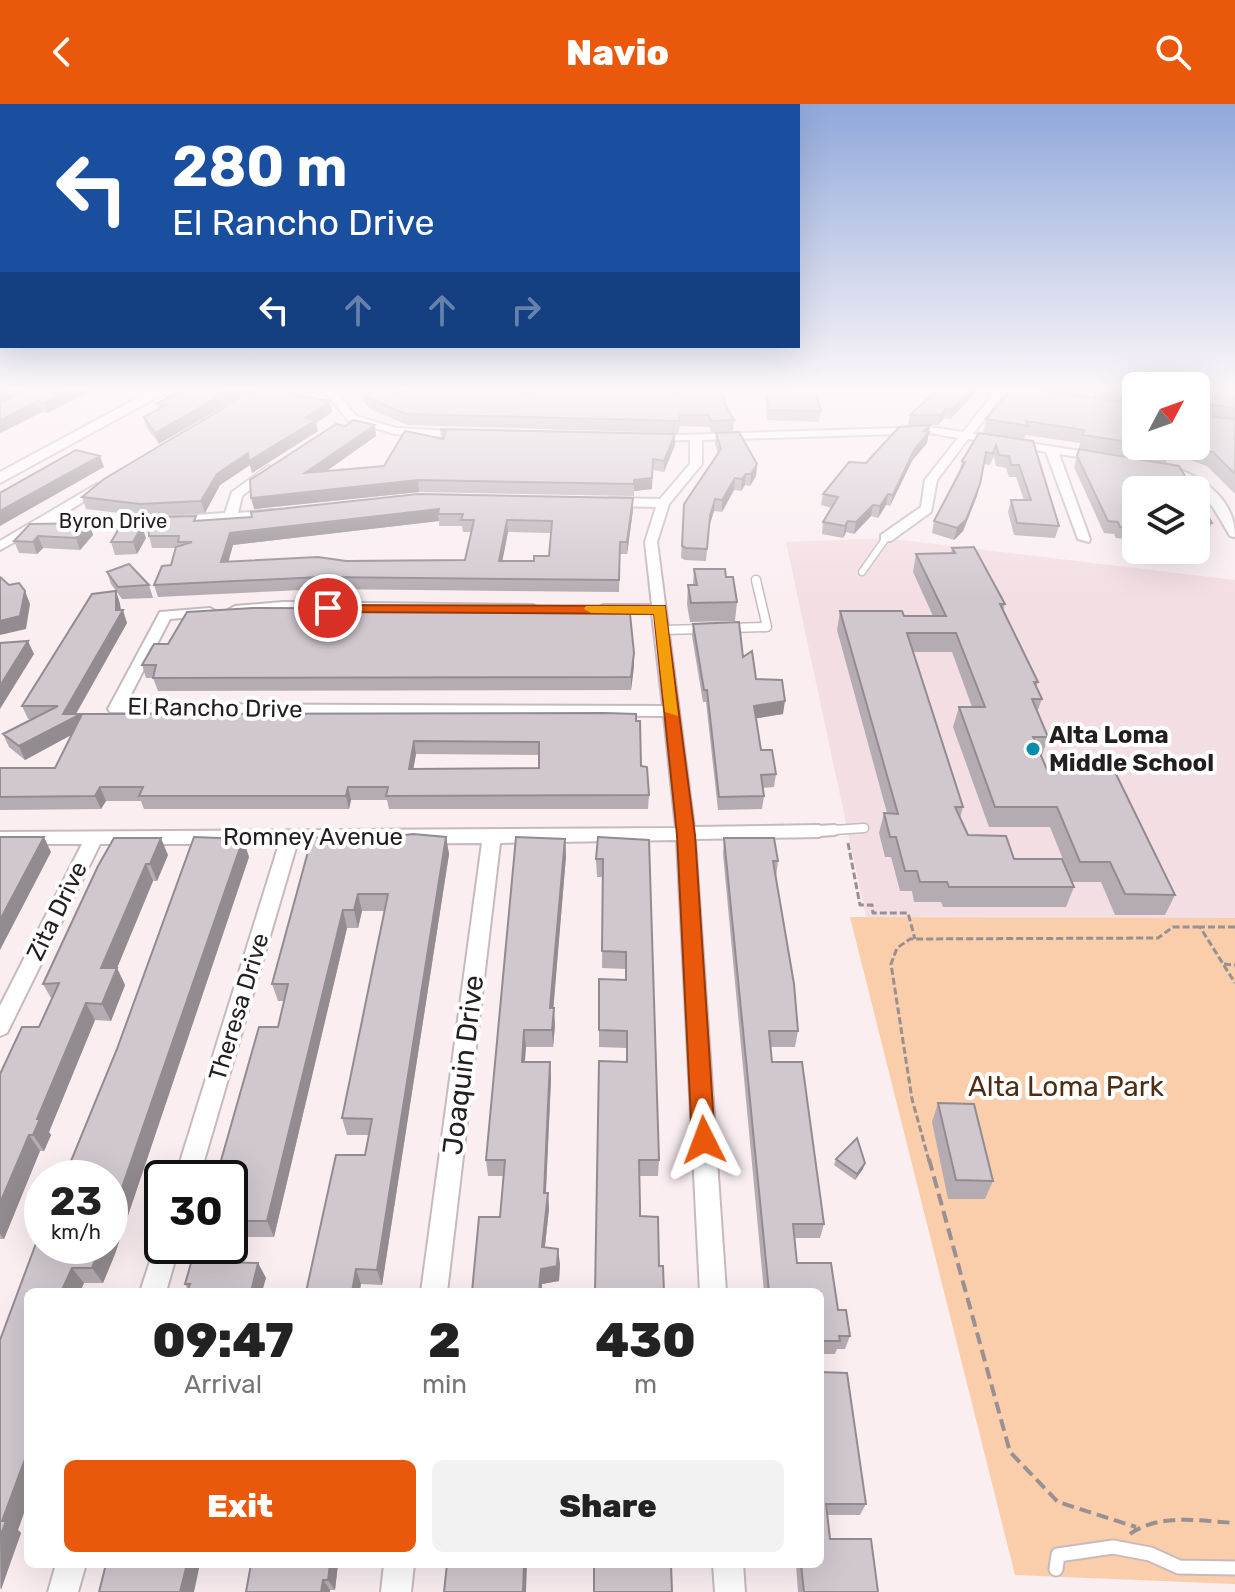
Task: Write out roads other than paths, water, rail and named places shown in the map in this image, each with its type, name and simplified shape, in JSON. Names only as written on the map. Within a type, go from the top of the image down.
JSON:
[{"type":"main road","points":[[0,478],[38,457]]},
{"type":"street","points":[[696,457],[696,464],[663,503],[651,542],[686,835],[713,1288]]},
{"type":"street","points":[[886,538],[927,509],[931,480],[947,457]]},
{"type":"street","points":[[1054,457],[1084,539]]},
{"type":"street","points":[[1099,457],[1114,460]]},
{"type":"street","points":[[230,519],[236,495],[281,461]]},
{"type":"street","points":[[1145,465],[1193,476],[1228,506],[1235,533]]},
{"type":"street","points":[[0,546],[109,482]]},
{"type":"street","points":[[602,502],[663,503]]},
{"type":"street","name":"Byron Drive","points":[[42,521],[120,524],[230,519],[293,512]]},
{"type":"street","name":"El Rancho Drive","points":[[549,609],[283,606],[165,615],[116,709],[672,711]]},
{"type":"street","points":[[581,609],[660,609]]},
{"type":"street","name":"Romney Avenue","points":[[0,838],[492,837],[819,831]]},
{"type":"street","name":"Theresa Drive","points":[[192,1160],[290,836]]},
{"type":"street","name":"Joaquin Drive","points":[[435,1288],[492,837]]},
{"type":"street","name":"Zita Drive","points":[[0,1027],[94,838]]},
{"type":"street","points":[[154,1288],[162,1264]]},
{"type":"street","points":[[63,1592],[70,1568]]},
{"type":"street","points":[[396,1592],[399,1568]]},
{"type":"street","points":[[728,1568],[730,1592]]},
{"type":"lane","points":[[862,572],[886,538]]},
{"type":"lane","points":[[663,630],[767,627],[756,580]]},
{"type":"lane","points":[[819,831],[864,828]]},
{"type":"lane","points":[[1056,1569],[1058,1555],[1117,1547],[1150,1554],[1179,1567],[1235,1568]]},
{"type":"place","name":"Alta Loma Middle School","points":[[1033,749]]},
{"type":"park label","name":"Alta Loma Park","points":[[1066,1086]]}]
